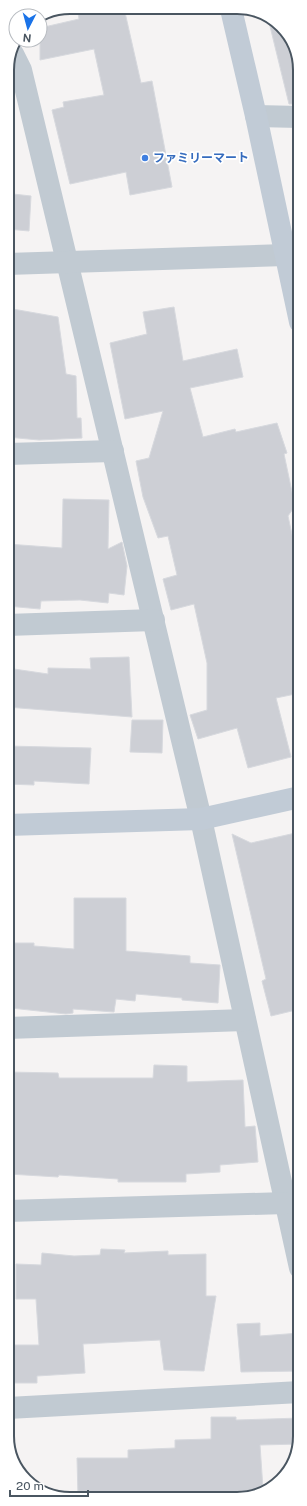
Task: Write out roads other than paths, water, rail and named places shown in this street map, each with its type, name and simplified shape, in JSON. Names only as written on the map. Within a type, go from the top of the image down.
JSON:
[{"type":"street","points":[[232,14],[256,116],[293,291]]},
{"type":"street","points":[[14,69],[67,262],[154,620],[201,819],[293,1236]]},
{"type":"street","points":[[256,116],[293,117]]},
{"type":"street","points":[[14,264],[285,255]]},
{"type":"street","points":[[14,454],[113,451]]},
{"type":"street","points":[[14,625],[154,620]]},
{"type":"street","points":[[14,825],[201,819],[293,799]]},
{"type":"street","points":[[14,1028],[245,1020]]},
{"type":"street","points":[[14,1211],[286,1203]]},
{"type":"street","points":[[14,1408],[293,1392]]},
{"type":"place","name":"ファミリーマート","points":[[145,158]]}]
